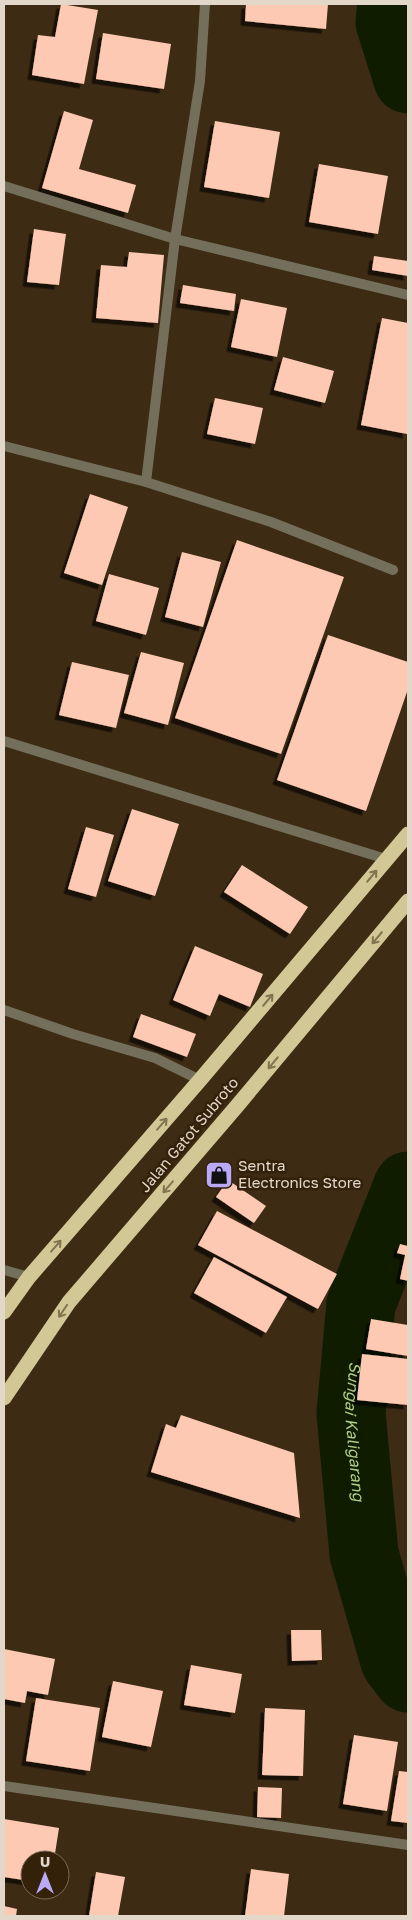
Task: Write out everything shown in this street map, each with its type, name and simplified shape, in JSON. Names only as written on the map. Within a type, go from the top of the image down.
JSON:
[{"type":"highway","name":"Jalan Gatot Subroto","points":[[4,1312],[29,1277],[200,1080],[408,834]]},
{"type":"highway","name":"Jalan Gatot Subroto","points":[[4,1398],[69,1302],[237,1106],[408,901]]},
{"type":"street","points":[[146,482],[175,239],[200,81],[205,4]]},
{"type":"street","points":[[4,186],[175,239],[408,295]]},
{"type":"street","points":[[4,446],[146,482],[271,522],[393,570]]},
{"type":"street","points":[[4,741],[386,859]]},
{"type":"street","points":[[4,1010],[73,1034],[155,1058],[200,1080]]},
{"type":"street","points":[[4,1270],[29,1277]]},
{"type":"street","points":[[4,1786],[408,1844]]},
{"type":"building","points":[[61,4],[98,10],[84,84],[32,75],[38,35],[55,37]]},
{"type":"building","points":[[246,4],[328,4],[326,29],[245,21]]},
{"type":"building","points":[[103,33],[171,44],[164,89],[96,79]]},
{"type":"building","points":[[64,111],[93,120],[79,169],[136,185],[128,213],[42,188]]},
{"type":"building","points":[[215,121],[280,132],[269,198],[204,187]]},
{"type":"building","points":[[319,164],[388,176],[378,234],[309,222]]},
{"type":"building","points":[[34,229],[66,234],[59,285],[27,282]]},
{"type":"building","points":[[129,252],[164,255],[158,323],[96,318],[101,265],[127,267]]},
{"type":"building","points":[[374,256],[408,261],[408,276],[372,270]]},
{"type":"building","points":[[183,285],[236,294],[234,311],[180,303]]},
{"type":"building","points":[[241,299],[287,308],[277,357],[231,347]]},
{"type":"building","points":[[382,318],[408,323],[407,434],[361,425]]},
{"type":"building","points":[[283,357],[334,371],[325,403],[274,390]]},
{"type":"building","points":[[215,398],[263,408],[255,444],[207,434]]},
{"type":"building","points":[[90,494],[128,507],[102,585],[64,573]]},
{"type":"building","points":[[237,540],[344,577],[281,754],[175,718]]},
{"type":"building","points":[[182,552],[221,562],[203,627],[165,617]]},
{"type":"building","points":[[109,574],[159,588],[146,635],[96,621]]},
{"type":"building","points":[[328,635],[408,662],[408,689],[366,811],[277,780]]},
{"type":"building","points":[[141,652],[184,663],[168,725],[124,713]]},
{"type":"building","points":[[72,662],[129,675],[116,728],[59,715]]},
{"type":"building","points":[[132,809],[179,824],[155,896],[108,881]]},
{"type":"building","points":[[86,827],[114,835],[96,897],[68,889]]},
{"type":"building","points":[[242,865],[308,907],[290,934],[224,892]]},
{"type":"building","points":[[195,946],[263,974],[250,1007],[219,994],[210,1016],[173,1000]]},
{"type":"building","points":[[141,1014],[196,1034],[187,1057],[133,1037]]},
{"type":"building","points":[[228,1180],[266,1206],[254,1223],[216,1197]]},
{"type":"building","points":[[217,1211],[337,1274],[318,1309],[198,1245]]},
{"type":"building","points":[[400,1244],[408,1246],[408,1281],[400,1279],[405,1255],[397,1253]]},
{"type":"building","points":[[214,1257],[287,1297],[266,1333],[194,1293]]},
{"type":"building","points":[[371,1319],[408,1325],[408,1356],[366,1349]]},
{"type":"building","points":[[362,1354],[408,1359],[408,1405],[357,1400]]},
{"type":"building","points":[[181,1415],[294,1453],[300,1518],[151,1472],[166,1424],[176,1428]]},
{"type":"building","points":[[291,1630],[321,1630],[322,1660],[292,1661]]},
{"type":"building","points":[[4,1649],[55,1659],[48,1695],[27,1691],[25,1703],[4,1699]]},
{"type":"building","points":[[191,1665],[242,1674],[235,1713],[184,1705]]},
{"type":"building","points":[[113,1681],[163,1691],[151,1747],[102,1737]]},
{"type":"building","points":[[36,1698],[100,1708],[90,1771],[26,1761]]},
{"type":"building","points":[[265,1708],[305,1710],[303,1776],[262,1775]]},
{"type":"building","points":[[354,1735],[398,1742],[387,1811],[343,1804]]},
{"type":"building","points":[[399,1771],[408,1772],[408,1823],[391,1821]]},
{"type":"building","points":[[258,1787],[282,1788],[281,1818],[257,1817]]},
{"type":"building","points":[[4,1819],[59,1828],[56,1850],[20,1850],[20,1879],[4,1877]]},
{"type":"building","points":[[251,1869],[289,1874],[284,1916],[245,1916]]},
{"type":"building","points":[[96,1872],[125,1877],[118,1916],[89,1916]]},
{"type":"building","points":[[4,1906],[17,1909],[16,1916],[4,1916]]},
{"type":"waterway","name":"Sungai Kaligarang","points":[[392,4],[390,22],[408,79]]},
{"type":"waterway","name":"Sungai Kaligarang","points":[[408,1186],[361,1304],[351,1413],[364,1554],[395,1661],[408,1678]]},
{"type":"place","name":"Sentra Electronics Store","points":[[219,1175]]}]
